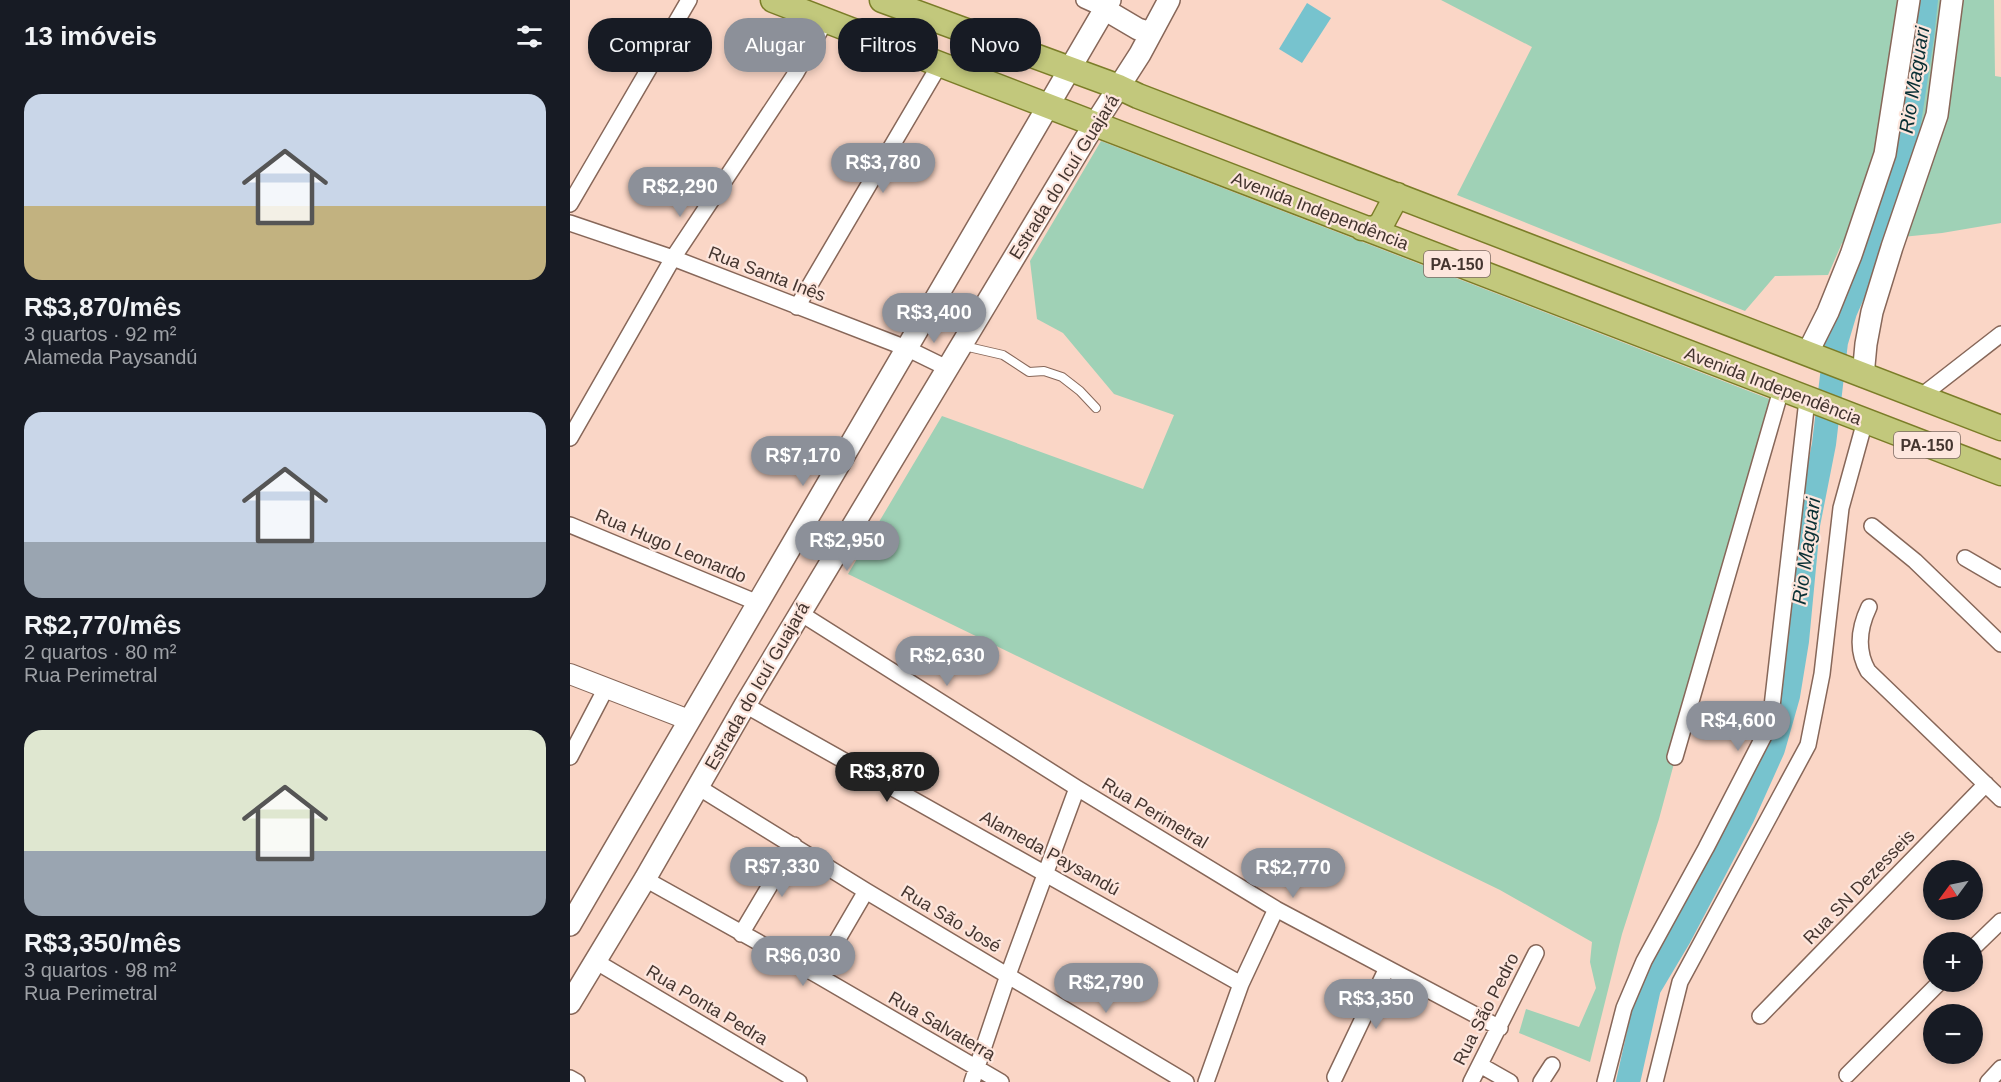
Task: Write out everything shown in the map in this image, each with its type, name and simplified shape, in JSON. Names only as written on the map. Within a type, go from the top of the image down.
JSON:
[{"type":"main road","name":"PA-150","points":[[882,0],[1119,87],[2001,428]]},
{"type":"main road","name":"Estrada do Icuí Guajará","points":[[570,1003],[947,368],[1086,138],[1140,54],[1169,0]]},
{"type":"main road","points":[[1809,352],[1851,255],[1885,154],[1909,0]]},
{"type":"main road","points":[[1860,374],[1872,312],[1937,115],[1952,0]]},
{"type":"main road","name":"Avenida Independência","points":[[778,1],[819,18]]},
{"type":"main road","points":[[570,925],[1107,5],[1138,29],[1151,33]]},
{"type":"main road","name":"Avenida Independência","points":[[826,21],[2001,473]]},
{"type":"main road","points":[[1362,228],[1375,229],[1382,223],[1396,195]]},
{"type":"street","points":[[570,204],[689,0]]},
{"type":"street","points":[[1084,0],[1107,5]]},
{"type":"street","points":[[797,308],[940,64]]},
{"type":"street","points":[[570,438],[673,258],[797,72]]},
{"type":"street","name":"Rua Santa Inês","points":[[570,223],[673,258],[797,308],[906,348],[947,368]]},
{"type":"street","points":[[1920,397],[2001,334]]},
{"type":"street","points":[[1675,757],[1781,390]]},
{"type":"street","points":[[1605,1082],[1624,1008],[1644,961],[1770,724],[1812,401]]},
{"type":"street","points":[[1655,1082],[1680,982],[1808,745],[1822,674],[1841,508],[1859,419]]},
{"type":"street","name":"Rua Hugo Leonardo","points":[[570,525],[758,603]]},
{"type":"street","points":[[1872,526],[1915,561],[2001,644]]},
{"type":"street","points":[[1965,558],[2001,579]]},
{"type":"street","points":[[1869,607],[1860,637],[1861,659],[1868,671],[2001,799]]},
{"type":"street","name":"Rua Perimetral","points":[[800,613],[1077,788],[1276,909],[1500,1028]]},
{"type":"street","points":[[570,674],[689,720]]},
{"type":"street","points":[[570,757],[606,688]]},
{"type":"street","name":"Alameda Paysandú","points":[[745,705],[1241,984]]},
{"type":"street","name":"Rua SN Dezesseis","points":[[1760,1016],[1986,784]]},
{"type":"street","name":"Rua São José","points":[[698,787],[866,891],[1186,1082]]},
{"type":"street","points":[[975,1075],[1008,975],[1077,788]]},
{"type":"street","points":[[741,934],[794,845]]},
{"type":"street","name":"Rua Salvaterra","points":[[645,879],[817,975],[975,1075],[1001,1082]]},
{"type":"street","points":[[817,975],[866,891]]},
{"type":"street","points":[[1206,1082],[1241,984],[1276,909]]},
{"type":"street","points":[[1983,938],[2001,921]]},
{"type":"street","name":"Rua São Pedro","points":[[1471,1082],[1536,953]]},
{"type":"street","name":"Rua Ponta Pedra","points":[[595,961],[799,1082]]},
{"type":"street","points":[[1335,1077],[1387,968]]},
{"type":"street","points":[[1847,1075],[1930,992]]},
{"type":"street","points":[[1480,1065],[1510,1082]]},
{"type":"street","points":[[1540,1082],[1552,1065]]},
{"type":"street","points":[[1988,1082],[2001,1068]]},
{"type":"street","points":[[570,1078],[577,1082]]},
{"type":"lane","points":[[961,345],[1003,355],[1029,372],[1044,371],[1062,377],[1096,408]]},
{"type":"green space","points":[[1441,0],[1994,0],[1995,76],[2001,77],[2001,223],[1942,233],[1842,243],[1828,275],[1775,276],[1745,311],[1457,195],[1532,47]]},
{"type":"green space","points":[[1101,141],[1772,400],[1659,819],[1622,934],[1590,1062],[1519,1033],[1526,1009],[1579,1027],[1596,988],[1590,962],[1592,942],[1500,890],[848,574],[942,416],[1143,489],[1174,415],[1114,394],[1063,333],[1037,319],[1030,261]]},
{"type":"water","points":[[1307,3],[1331,18],[1302,63],[1279,49]]},
{"type":"waterway","name":"Rio Maguari","points":[[1628,1082],[1649,988],[1680,936],[1742,818],[1773,749],[1788,696],[1797,641],[1808,525],[1824,444],[1836,342],[1845,312],[1859,280],[1869,242],[1901,156],[1909,123],[1926,0]]}]
